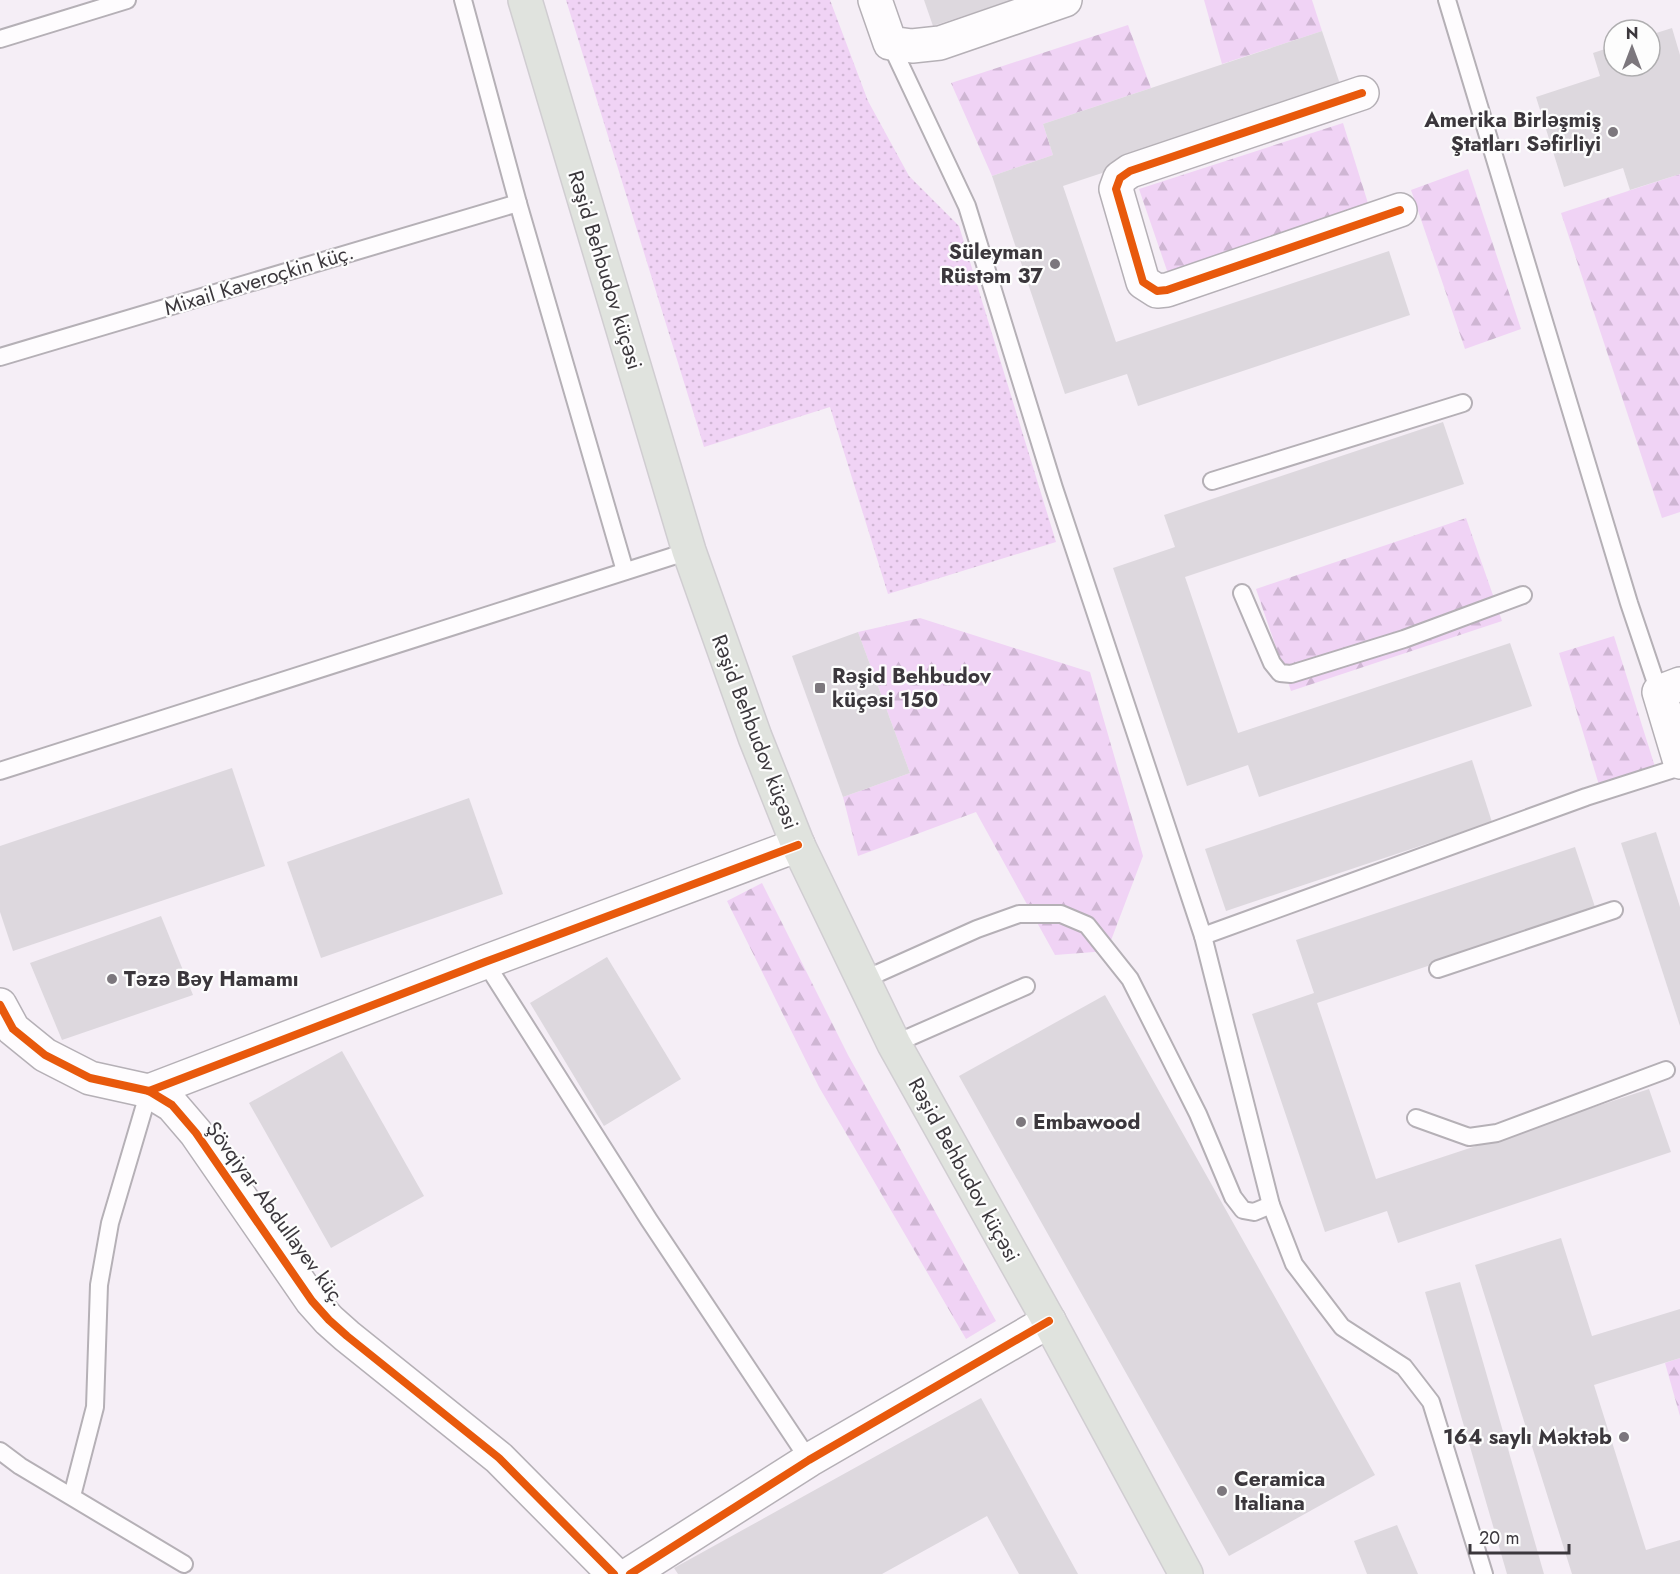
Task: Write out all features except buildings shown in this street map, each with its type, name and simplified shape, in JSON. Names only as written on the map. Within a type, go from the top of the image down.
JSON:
[{"type":"main road","name":"Rəşid Behbudov küçəsi","points":[[525,0],[689,550],[755,737],[798,845],[894,1044],[1049,1321],[1186,1574]]},
{"type":"street","points":[[875,0],[890,43],[912,46],[940,43],[1065,0]]},
{"type":"street","points":[[1362,93],[1130,171],[1120,178],[1116,189],[1143,282],[1157,291],[1167,290],[1400,210]]},
{"type":"street","points":[[1669,688],[1680,762]]},
{"type":"street","points":[[149,1091],[798,845]]},
{"type":"street","name":"Şövqiyar Abdullayev küç.","points":[[0,1005],[13,1029],[45,1055],[90,1078],[149,1091],[172,1105],[196,1133],[312,1301],[329,1320],[499,1458],[614,1574]]},
{"type":"street","points":[[630,1574],[809,1460],[1049,1321]]},
{"type":"lane","points":[[0,39],[127,0]]},
{"type":"lane","points":[[463,0],[518,202],[624,571]]},
{"type":"lane","points":[[1447,0],[1629,603],[1669,688]]},
{"type":"lane","points":[[890,43],[967,206],[1054,488],[1203,936],[1272,1204],[1294,1264],[1342,1327],[1404,1366],[1431,1402],[1484,1574]]},
{"type":"lane","name":"Mixail Kaveroçkin küç.","points":[[0,357],[518,202]]},
{"type":"lane","points":[[1212,480],[1463,403]]},
{"type":"lane","points":[[0,771],[689,550]]},
{"type":"lane","points":[[1242,593],[1272,663],[1280,673],[1291,674],[1404,639],[1523,596]]},
{"type":"lane","points":[[1203,936],[1586,797],[1680,767]]},
{"type":"lane","points":[[1438,969],[1614,910]]},
{"type":"lane","points":[[863,980],[977,929],[1019,914],[1060,915],[1087,925],[1130,978],[1198,1114],[1233,1197],[1244,1210],[1254,1212],[1272,1204]]},
{"type":"lane","points":[[485,962],[649,1220],[809,1460]]},
{"type":"lane","points":[[894,1044],[1026,986]]},
{"type":"lane","points":[[1416,1118],[1469,1137],[1497,1133],[1666,1070]]},
{"type":"lane","points":[[72,1496],[95,1407],[99,1285],[110,1223],[149,1091]]},
{"type":"lane","points":[[0,1451],[20,1466],[184,1564]]},
{"type":"green space","points":[[566,0],[830,0],[868,101],[909,176],[959,226],[1056,542],[888,594],[830,407],[704,447]]},
{"type":"green space","points":[[1204,0],[1312,0],[1322,31],[1222,64]]},
{"type":"green space","points":[[1128,25],[1151,88],[1043,124],[1053,155],[992,176],[951,83]]},
{"type":"green space","points":[[1343,123],[1376,229],[1174,291],[1139,189]]},
{"type":"green space","points":[[1468,169],[1521,329],[1465,349],[1411,190]]},
{"type":"green space","points":[[1680,174],[1680,512],[1662,518],[1561,213]]},
{"type":"green space","points":[[1466,518],[1502,621],[1291,691],[1256,589]]},
{"type":"green space","points":[[920,618],[1090,672],[1143,856],[1107,951],[1055,955],[976,812],[858,856],[843,797],[910,773],[858,632]]},
{"type":"green space","points":[[1614,636],[1656,770],[1599,785],[1559,653]]},
{"type":"green space","points":[[762,883],[848,1055],[996,1321],[966,1339],[819,1087],[727,901]]},
{"type":"green space","points":[[1680,1358],[1680,1416],[1665,1363]]},
{"type":"cycle path","points":[[1362,93],[1130,171],[1120,178],[1116,189],[1143,282],[1157,291],[1167,290],[1400,210]]},
{"type":"cycle path","points":[[149,1091],[798,845]]},
{"type":"cycle path","points":[[0,1005],[13,1029],[45,1055],[90,1078],[149,1091],[172,1105],[196,1133],[312,1301],[329,1320],[499,1458],[614,1574]]},
{"type":"cycle path","points":[[630,1574],[809,1460],[1049,1321]]},
{"type":"place","name":"Amerika Birləşmiş Ştatları Səfirliyi","points":[[1613,132]]},
{"type":"place","name":"Süleyman Rüstəm 37","points":[[1055,264]]},
{"type":"place","name":"Rəşid Behbudov küçəsi 150","points":[[820,688]]},
{"type":"place","name":"Təzə Bəy Hamamı","points":[[112,979]]},
{"type":"place","name":"Embawood","points":[[1021,1122]]},
{"type":"place","name":"164 saylı Məktəb","points":[[1624,1437]]},
{"type":"place","name":"Ceramica Italiana","points":[[1222,1491]]}]
